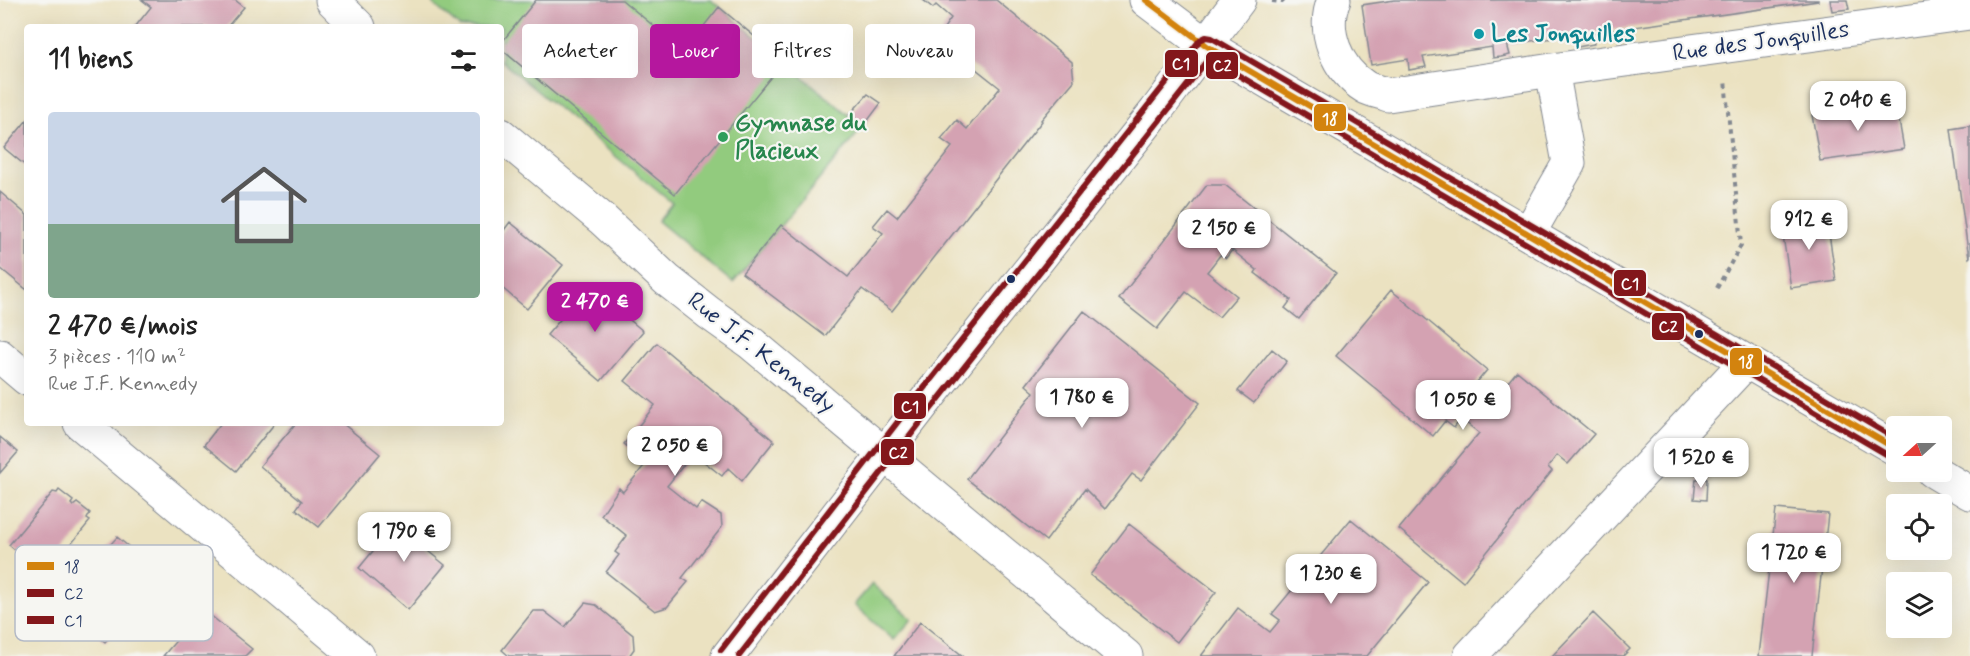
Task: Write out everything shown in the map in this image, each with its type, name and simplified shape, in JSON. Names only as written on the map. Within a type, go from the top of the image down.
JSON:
[{"type":"street","points":[[332,0],[356,24]]},
{"type":"street","points":[[1146,0],[1207,46],[1886,443]]},
{"type":"street","points":[[728,656],[885,453],[1207,46],[1239,0]]},
{"type":"street","name":"Rue des Jonquilles","points":[[1334,0],[1330,9],[1329,30],[1335,51],[1347,72],[1366,87],[1388,95],[1552,70],[1970,13]]},
{"type":"street","points":[[1529,233],[1569,163],[1552,70]]},
{"type":"street","name":"Rue J.F. Kennedy","points":[[504,137],[602,219],[667,280],[751,343],[1126,656]]},
{"type":"street","points":[[0,356],[24,376]]},
{"type":"street","points":[[1470,656],[1746,362]]},
{"type":"street","points":[[84,426],[358,656]]},
{"type":"street","points":[[1952,482],[1970,493]]},
{"type":"path","points":[[1718,288],[1741,245],[1722,47]]},
{"type":"green space","name":"Gymnase du Placieux","points":[[436,0],[711,0],[740,24],[650,24],[650,78],[740,78],[740,24],[752,34],[752,78],[804,78],[863,127],[733,283],[658,221],[672,203],[504,63],[504,24],[456,24],[433,4]]},
{"type":"green space","points":[[872,584],[912,619],[894,640],[854,605]]},
{"type":"building","points":[[142,0],[235,0],[244,7],[230,24],[137,24],[151,7]]},
{"type":"building","points":[[536,0],[622,0],[651,24],[650,78],[740,78],[740,24],[752,34],[752,78],[770,78],[675,194],[536,78],[638,78],[638,24],[522,24],[522,66],[504,52],[504,39]]},
{"type":"building","points":[[923,0],[996,0],[1072,62],[1074,81],[892,311],[862,289],[825,336],[742,273],[781,225],[848,277],[883,233],[873,226],[887,209],[897,217],[952,147],[941,139],[957,120],[967,129],[1000,88],[975,68],[975,24],[947,24],[951,18],[936,5],[933,8]]},
{"type":"building","name":"Les Jonquilles","points":[[1395,0],[1818,1],[1591,33],[1594,44],[1577,47],[1578,35],[1507,44],[1510,55],[1501,57],[1493,58],[1492,47],[1423,57],[1426,67],[1409,70],[1408,59],[1371,65],[1362,5]]},
{"type":"building","points":[[1830,0],[1847,0],[1849,9],[1832,11]]},
{"type":"building","points":[[719,7],[739,24],[705,24]]},
{"type":"building","points":[[868,94],[881,103],[863,127],[849,115]]},
{"type":"building","points":[[1896,103],[1904,149],[1820,161],[1812,115]]},
{"type":"building","points":[[24,124],[24,165],[4,148]]},
{"type":"building","points":[[1970,126],[1970,257],[1969,258],[1951,129]]},
{"type":"building","points":[[1207,185],[1225,185],[1336,273],[1299,319],[1285,308],[1291,300],[1255,273],[1257,270],[1232,250],[1226,258],[1221,254],[1207,272],[1237,296],[1219,317],[1186,292],[1157,329],[1119,299]]},
{"type":"building","points":[[0,192],[24,212],[24,288],[0,268]]},
{"type":"building","points":[[1826,213],[1836,281],[1791,288],[1781,223]]},
{"type":"building","points":[[510,222],[563,265],[527,309],[504,290],[504,230]]},
{"type":"building","points":[[589,286],[643,331],[601,381],[547,335]]},
{"type":"building","points":[[1391,290],[1487,370],[1473,387],[1492,402],[1517,371],[1594,434],[1568,464],[1557,455],[1548,467],[1552,471],[1463,582],[1399,529],[1479,433],[1461,419],[1454,428],[1445,421],[1433,436],[1336,356]]},
{"type":"building","points":[[1084,311],[1200,403],[1141,480],[1132,474],[1105,509],[1085,489],[1046,541],[967,479],[1034,392],[1026,385]]},
{"type":"building","points":[[657,343],[774,441],[742,481],[728,468],[722,476],[693,453],[667,486],[696,509],[701,502],[721,515],[722,527],[682,578],[688,582],[667,607],[655,611],[606,572],[619,555],[615,552],[627,536],[601,515],[619,488],[623,492],[647,462],[624,444],[655,405],[625,381]]},
{"type":"building","points":[[1272,349],[1287,361],[1254,403],[1238,391]]},
{"type":"building","points":[[219,426],[273,426],[236,471],[204,445]]},
{"type":"building","points":[[293,426],[346,426],[380,454],[319,527],[296,509],[302,501],[260,466]]},
{"type":"building","points":[[0,437],[18,452],[0,473]]},
{"type":"building","points":[[1696,479],[1707,479],[1706,500],[1694,499]]},
{"type":"building","points":[[59,490],[73,501],[71,504],[73,506],[77,503],[90,513],[87,519],[90,521],[70,545],[15,545],[15,550],[9,545],[53,492],[57,493]]},
{"type":"building","points":[[1776,509],[1828,514],[1812,656],[1759,656]]},
{"type":"building","points":[[409,515],[433,534],[423,547],[445,565],[408,610],[359,568],[396,523],[399,527]]},
{"type":"building","points":[[1351,519],[1428,582],[1367,656],[1201,656],[1238,608],[1270,632],[1280,620],[1272,614]]},
{"type":"building","points":[[1129,524],[1216,592],[1177,642],[1090,575]]},
{"type":"building","points":[[117,537],[127,545],[110,545]]},
{"type":"building","points":[[585,603],[596,605],[633,635],[634,649],[629,656],[509,656],[502,650],[533,611],[544,611],[565,627]]},
{"type":"building","points":[[1593,613],[1630,649],[1623,656],[1552,656]]},
{"type":"building","points":[[213,617],[252,649],[245,656],[163,656],[176,641],[213,641]]},
{"type":"building","points":[[920,622],[963,656],[894,656]]},
{"type":"transit line","name":"18","points":[[1146,0],[1207,46],[1886,443]]},
{"type":"transit line","name":"C1","points":[[721,650],[917,397],[1200,40],[1206,37],[1212,38],[1886,433]]},
{"type":"transit line","name":"C2","points":[[739,656],[1209,58],[1886,454]]},
{"type":"place","name":"Les Jonquilles","points":[[1479,34]]},
{"type":"place","name":"Gymnase du Placieux","points":[[723,137]]}]
